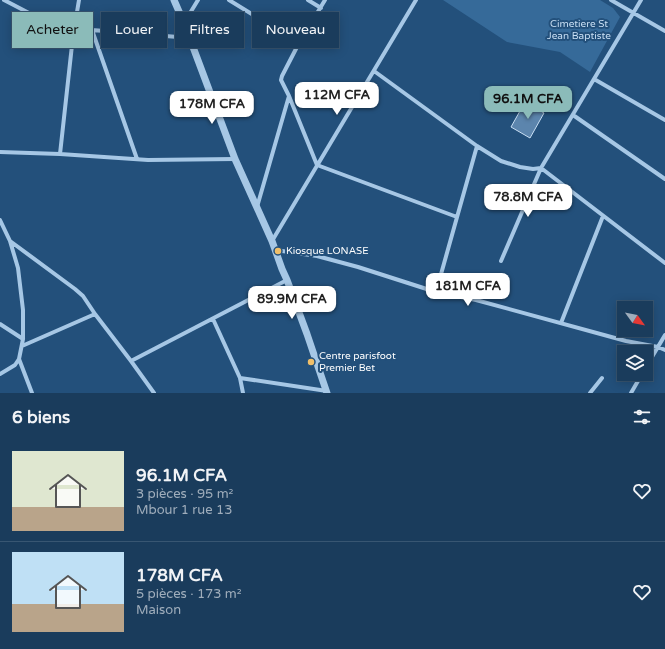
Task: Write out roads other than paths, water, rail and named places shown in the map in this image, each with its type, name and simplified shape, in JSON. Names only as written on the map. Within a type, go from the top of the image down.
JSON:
[{"type":"street","points":[[4,0],[27,12]]},
{"type":"street","points":[[77,12],[79,0]]},
{"type":"street","points":[[174,0],[179,12]]},
{"type":"street","points":[[191,12],[198,0]]},
{"type":"street","points":[[229,0],[252,14]]},
{"type":"street","points":[[308,0],[321,8]]},
{"type":"street","points":[[318,12],[325,0]]},
{"type":"street","points":[[272,241],[416,0]]},
{"type":"street","points":[[611,0],[665,31]]},
{"type":"street","points":[[501,261],[541,168],[641,0]]},
{"type":"street","points":[[93,30],[175,37]]},
{"type":"street","points":[[93,33],[137,159]]},
{"type":"street","points":[[60,154],[72,48]]},
{"type":"street","points":[[194,48],[235,159],[272,241],[308,334],[328,392],[240,378]]},
{"type":"street","points":[[296,48],[281,80],[317,165],[457,217]]},
{"type":"street","points":[[374,71],[477,146],[501,161],[520,168],[541,168],[665,263]]},
{"type":"street","points":[[594,79],[665,120]]},
{"type":"street","points":[[257,208],[289,96]]},
{"type":"street","points":[[573,115],[665,179]]},
{"type":"street","points":[[436,292],[477,146]]},
{"type":"street","points":[[0,152],[137,159],[235,159]]},
{"type":"street","points":[[561,323],[603,216]]},
{"type":"street","points":[[0,220],[10,241],[18,268],[23,310],[23,339],[19,359],[15,365],[0,374]]},
{"type":"street","points":[[10,241],[75,289],[82,296],[154,393]]},
{"type":"street","points":[[275,250],[317,256],[358,267],[436,292],[476,300],[626,342],[658,347],[665,350]]},
{"type":"street","points":[[131,361],[287,280]]},
{"type":"street","points":[[22,346],[95,314]]},
{"type":"street","points":[[213,319],[240,378],[243,393]]},
{"type":"street","points":[[0,324],[23,339]]},
{"type":"street","points":[[653,355],[665,335]]},
{"type":"street","points":[[19,359],[32,393]]},
{"type":"street","points":[[590,393],[602,378]]},
{"type":"street","points":[[631,393],[638,381]]},
{"type":"place","name":"Kiosque LONASE","points":[[278,251]]},
{"type":"place","name":"Centre parisfoot Premier Bet","points":[[311,362]]},
{"type":"park label","name":"Cimetiere St Jean Baptiste","points":[[579,30]]}]
